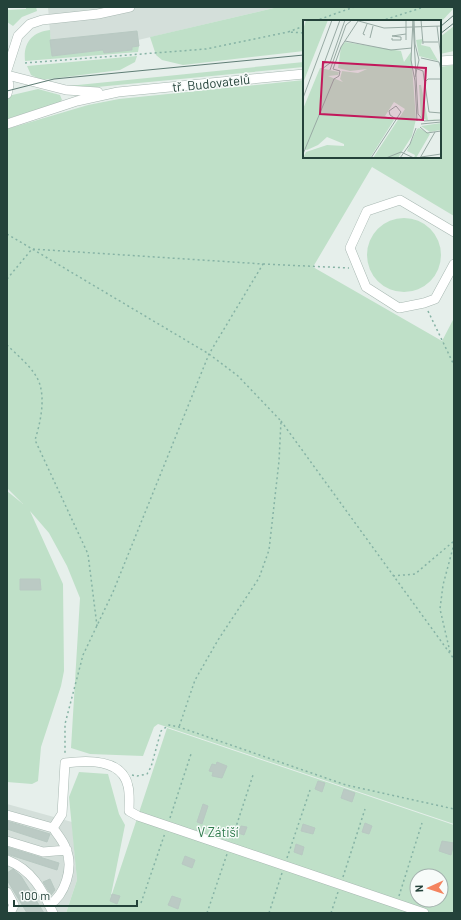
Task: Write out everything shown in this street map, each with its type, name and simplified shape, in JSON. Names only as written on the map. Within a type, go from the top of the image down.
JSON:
[{"type":"street","points":[[7,70],[16,40],[20,32],[26,26],[42,20],[88,11],[130,7]]},
{"type":"street","points":[[441,61],[454,60]]},
{"type":"street","name":"tř. Budovatelů","points":[[7,124],[88,98],[118,92],[303,74]]},
{"type":"street","name":"tř. Budovatelů","points":[[7,75],[66,90],[118,92]]},
{"type":"street","points":[[7,78],[7,94]]},
{"type":"street","points":[[454,232],[400,200],[367,211],[350,248],[366,287],[400,308],[435,299],[454,264]]},
{"type":"street","points":[[53,828],[62,814],[65,763],[80,761],[112,765],[122,772],[128,785],[129,811],[138,816],[424,913]]},
{"type":"street","points":[[7,815],[53,828],[67,850],[69,865],[67,877],[58,899],[51,909]]},
{"type":"street","points":[[7,841],[43,852],[67,850]]},
{"type":"street","points":[[7,860],[19,865],[32,876],[43,891],[51,909]]},
{"type":"street","points":[[7,892],[14,905],[10,913]]},
{"type":"path","points":[[318,20],[354,7]]},
{"type":"path","points":[[383,20],[424,7]]},
{"type":"path","points":[[25,63],[206,49],[288,32],[303,26]]},
{"type":"path","points":[[288,32],[303,33]]},
{"type":"path","points":[[7,234],[209,354],[238,376],[281,421],[454,659]]},
{"type":"path","points":[[32,249],[263,264],[357,268]]},
{"type":"path","points":[[7,279],[32,249]]},
{"type":"path","points":[[65,763],[65,724],[83,655],[113,592],[209,354],[263,264]]},
{"type":"path","points":[[424,303],[454,364]]},
{"type":"path","points":[[7,345],[32,371],[40,385],[42,407],[40,426],[35,440],[88,554],[97,626]]},
{"type":"path","points":[[179,727],[195,680],[218,640],[259,578],[269,550],[279,461],[281,421]]},
{"type":"path","points":[[393,576],[415,574],[454,543]]},
{"type":"path","points":[[450,654],[440,609],[443,585],[454,543]]},
{"type":"path","points":[[122,772],[137,776],[147,774],[151,767],[161,731],[169,725],[179,727],[346,785],[454,809]]},
{"type":"path","points":[[269,913],[310,790]]},
{"type":"path","points":[[331,913],[365,809]]},
{"type":"path","points":[[396,904],[422,823]]},
{"type":"shaded area","points":[[48,7],[278,7],[138,40],[139,46],[132,47],[132,50],[104,53],[103,50],[52,56]]},
{"type":"shaded area","points":[[7,804],[72,822],[77,880],[66,913],[7,913]]},
{"type":"green space","points":[[26,7],[36,7],[37,11],[22,17],[13,26],[7,22],[7,10],[26,9]]},
{"type":"green space","points":[[278,7],[454,7],[441,22],[441,20],[303,20],[303,51],[183,65],[162,60],[156,55],[150,37]]},
{"type":"green space","points":[[454,26],[454,51],[441,54],[441,36]]},
{"type":"green space","points":[[50,30],[52,56],[103,50],[104,53],[132,50],[132,47],[139,46],[138,52],[25,61],[27,44],[30,40],[38,33]]},
{"type":"green space","points":[[137,56],[135,62],[120,70],[42,80],[31,75],[27,66]]},
{"type":"green space","points":[[303,62],[303,67],[97,87],[68,86]]},
{"type":"green space","points":[[454,65],[454,216],[372,167],[313,267],[442,341],[454,318],[454,824],[158,724],[154,727],[143,756],[90,754],[71,748],[80,598],[67,566],[49,533],[30,511],[63,584],[64,671],[61,686],[41,747],[38,781],[32,784],[7,782],[7,491],[23,504],[7,488],[7,129],[88,105],[119,99],[303,80],[303,158],[441,158],[441,67]]},
{"type":"green space","points":[[38,89],[60,95],[62,100],[60,102],[7,119],[8,96]]},
{"type":"green space","points":[[404,218],[425,224],[435,234],[441,255],[435,276],[425,286],[404,292],[383,286],[373,276],[367,255],[373,234],[383,224]]},
{"type":"green space","name":"V Zátiší","points":[[167,728],[454,825],[454,913],[66,913],[77,880],[69,797],[79,772],[108,774],[119,814],[125,825],[110,900]]},
{"type":"building","points":[[137,31],[139,46],[132,47],[132,50],[104,53],[103,50],[52,56],[50,40]]},
{"type":"building","points":[[20,579],[40,579],[41,590],[20,590]]},
{"type":"building","points":[[217,762],[227,766],[222,778],[212,776],[213,772],[209,771],[212,764],[216,765]]},
{"type":"building","points":[[318,781],[325,783],[322,792],[315,789]]},
{"type":"building","points":[[344,789],[355,793],[352,802],[341,798]]},
{"type":"building","points":[[203,804],[208,806],[202,824],[197,822]]},
{"type":"building","points":[[7,821],[50,834],[47,842],[7,829]]},
{"type":"building","points":[[365,823],[372,826],[369,834],[362,832]]},
{"type":"building","points":[[303,824],[315,828],[313,834],[301,831]]},
{"type":"building","points":[[241,826],[247,827],[244,835],[238,833]]},
{"type":"building","points":[[442,841],[454,843],[451,855],[439,851]]},
{"type":"building","points":[[296,844],[304,847],[302,855],[294,852]]},
{"type":"building","points":[[7,847],[59,863],[57,870],[7,854]]},
{"type":"building","points":[[185,856],[195,860],[192,868],[182,864]]},
{"type":"building","points":[[13,869],[21,876],[44,913],[27,913],[7,880],[7,873]]},
{"type":"building","points":[[50,879],[55,890],[51,895],[43,882]]},
{"type":"building","points":[[112,894],[120,896],[117,904],[110,901]]},
{"type":"building","points":[[172,896],[181,899],[178,909],[168,905]]},
{"type":"tram line","points":[[441,26],[454,15]]},
{"type":"tram line","points":[[441,33],[454,23]]},
{"type":"tram line","points":[[7,91],[54,79],[303,55]]}]
